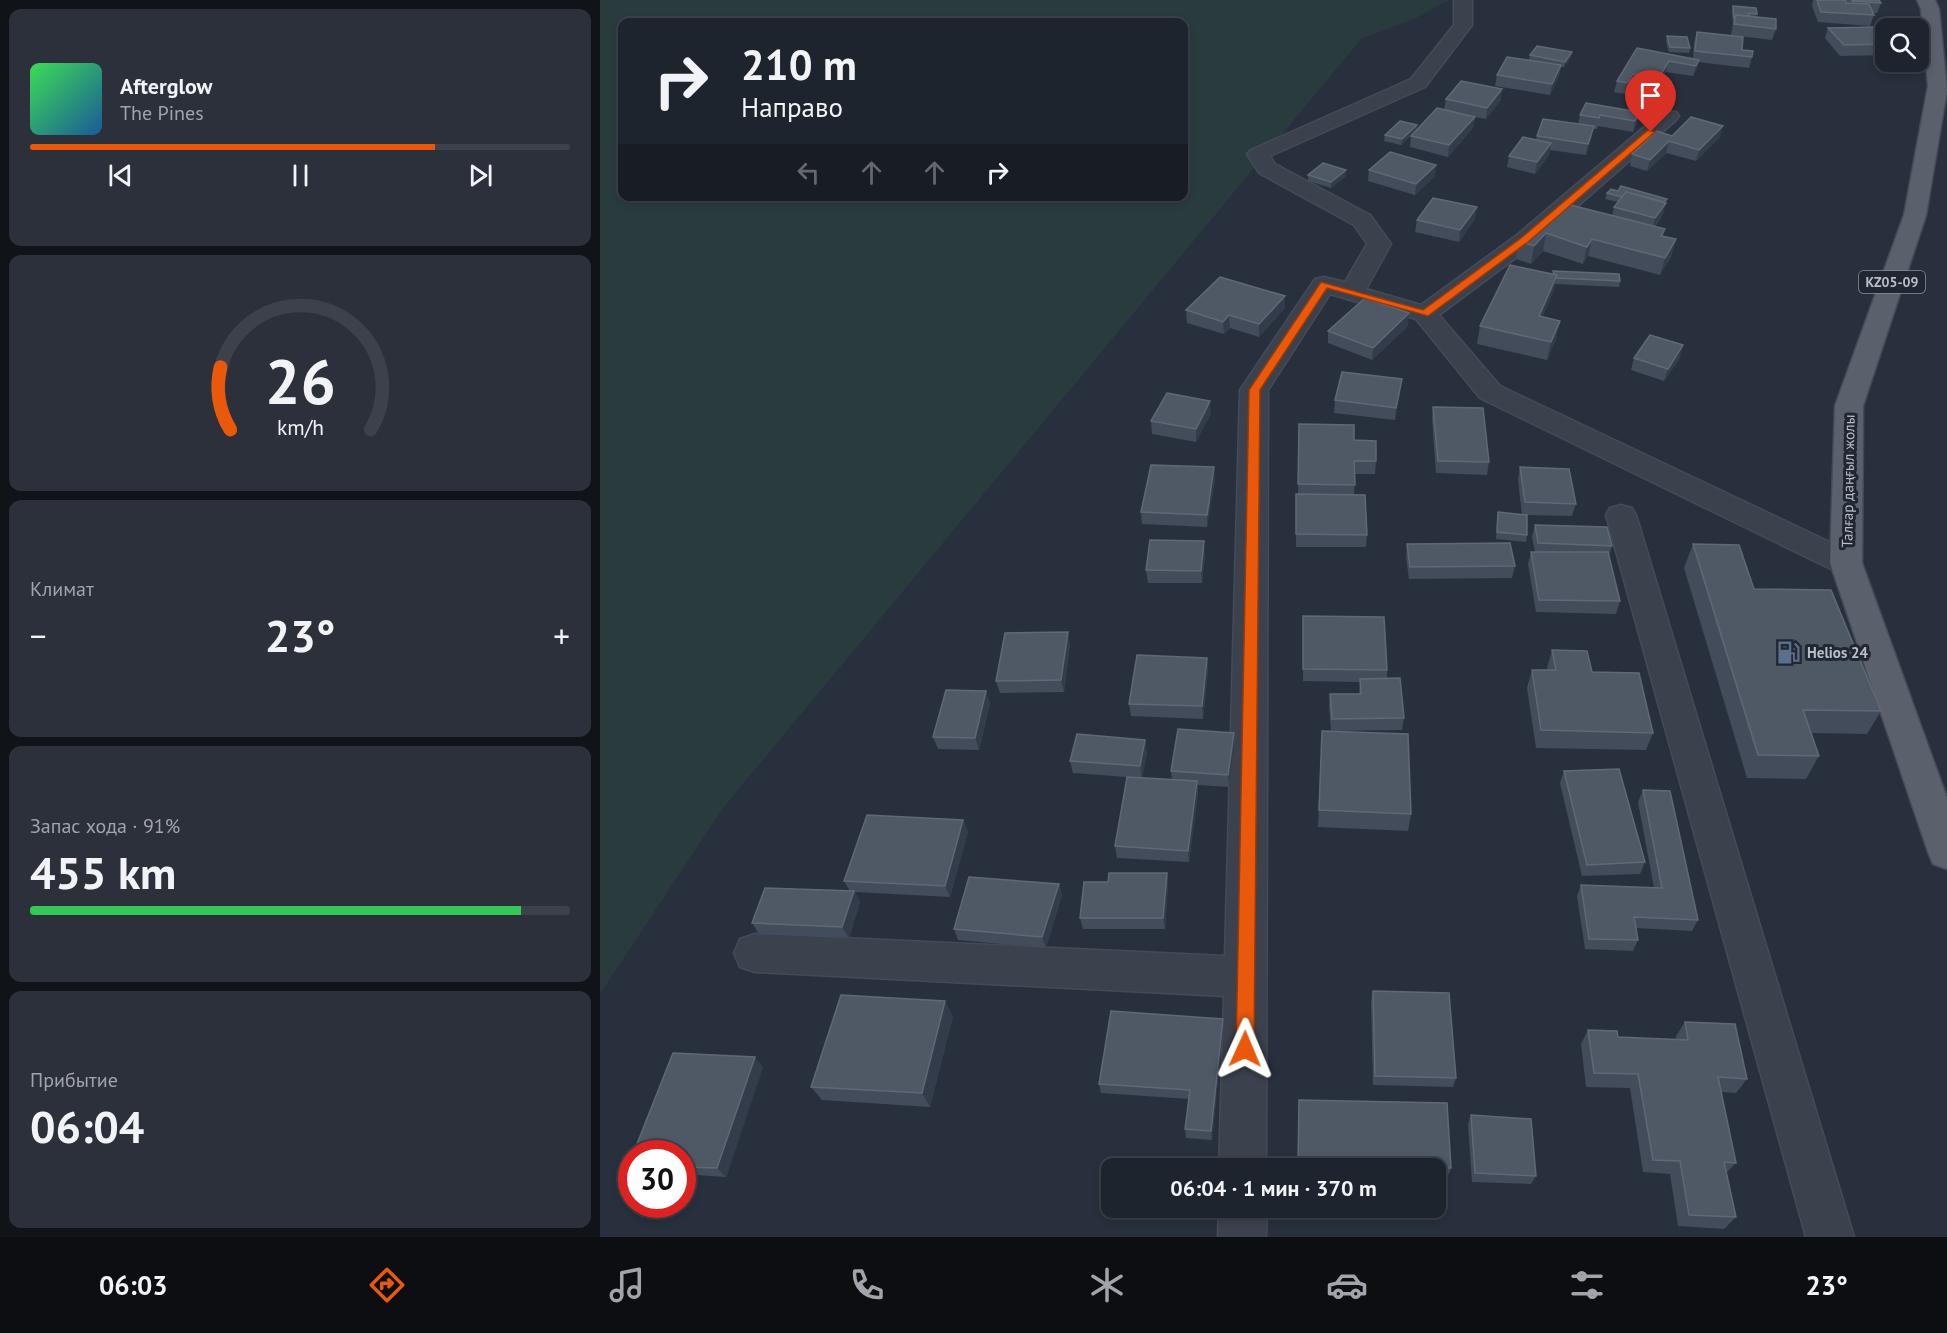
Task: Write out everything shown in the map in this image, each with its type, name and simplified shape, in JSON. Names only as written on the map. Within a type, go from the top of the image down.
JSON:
[{"type":"main road","name":"Талғар даңғыл жолы","points":[[1926,0],[1930,9],[1938,86],[1916,215],[1849,406],[1846,563],[1947,852]]},
{"type":"street","points":[[1352,292],[1379,244],[1362,220],[1267,168],[1258,154],[1419,83],[1462,25],[1463,0]]},
{"type":"street","points":[[1425,314],[1525,240],[1669,116]]},
{"type":"street","points":[[1243,1158],[1254,390],[1324,284],[1425,314],[1490,392],[1846,563]]},
{"type":"street","points":[[1622,515],[1830,1237]]},
{"type":"street","points":[[755,953],[1246,977]]},
{"type":"street","points":[[1242,1237],[1243,1218]]},
{"type":"shaded area","points":[[600,0],[1449,0],[1416,18],[1361,39],[723,808],[600,994]]},
{"type":"building","points":[[1817,0],[1845,0],[1846,3],[1869,4],[1874,15],[1821,12]]},
{"type":"building","points":[[1879,0],[1881,3],[1852,1]]},
{"type":"building","points":[[1733,6],[1756,8],[1757,14],[1736,15],[1734,18]]},
{"type":"building","points":[[1736,15],[1776,19],[1776,29],[1734,24]]},
{"type":"building","points":[[1875,27],[1875,44],[1844,45],[1828,28]]},
{"type":"building","points":[[1697,32],[1743,37],[1742,50],[1753,51],[1752,57],[1695,51]]},
{"type":"building","points":[[1667,36],[1687,37],[1690,48],[1670,47]]},
{"type":"building","points":[[1537,46],[1572,52],[1565,62],[1530,55]]},
{"type":"building","points":[[1637,48],[1699,60],[1696,66],[1669,61],[1654,86],[1638,83],[1643,75],[1633,74],[1627,83],[1617,81]]},
{"type":"building","points":[[1507,57],[1561,65],[1552,84],[1497,75]]},
{"type":"building","points":[[1461,81],[1502,89],[1487,108],[1446,99]]},
{"type":"building","points":[[1633,102],[1650,105],[1646,113],[1630,110]]},
{"type":"building","points":[[1586,103],[1639,112],[1635,121],[1600,115],[1599,118],[1580,115]]},
{"type":"building","points":[[1437,108],[1475,117],[1449,145],[1411,136]]},
{"type":"building","points":[[1691,117],[1723,126],[1699,150],[1669,141],[1650,160],[1632,154],[1657,131],[1672,136]]},
{"type":"building","points":[[1543,119],[1594,126],[1588,144],[1537,136]]},
{"type":"building","points":[[1400,121],[1417,125],[1402,139],[1385,135]]},
{"type":"building","points":[[1523,137],[1551,143],[1537,162],[1509,156]]},
{"type":"building","points":[[1390,152],[1436,165],[1416,184],[1369,170]]},
{"type":"building","points":[[1323,163],[1346,170],[1331,182],[1308,175]]},
{"type":"building","points":[[1621,186],[1667,199],[1664,202],[1626,192],[1622,197],[1607,193],[1611,189],[1618,191]]},
{"type":"building","points":[[1626,192],[1666,203],[1655,218],[1614,207]]},
{"type":"building","points":[[1433,198],[1477,207],[1460,230],[1417,220]]},
{"type":"building","points":[[1563,203],[1665,229],[1661,236],[1676,239],[1665,258],[1592,239],[1587,247],[1546,233],[1534,246],[1519,241]]},
{"type":"building","points":[[1510,265],[1557,275],[1539,316],[1560,321],[1551,342],[1480,326]]},
{"type":"building","points":[[1553,271],[1619,274],[1620,281],[1556,278],[1557,275]]},
{"type":"building","points":[[1220,277],[1285,296],[1259,324],[1229,315],[1223,322],[1186,310]]},
{"type":"building","points":[[1365,298],[1409,313],[1373,348],[1328,331]]},
{"type":"building","points":[[1650,335],[1683,345],[1668,369],[1634,358]]},
{"type":"building","points":[[1342,372],[1402,379],[1396,408],[1335,400]]},
{"type":"building","points":[[1167,393],[1210,401],[1196,429],[1151,421]]},
{"type":"building","points":[[1433,407],[1483,408],[1489,462],[1438,461]]},
{"type":"building","points":[[1299,424],[1354,425],[1354,440],[1376,441],[1376,461],[1354,461],[1355,485],[1298,484]]},
{"type":"building","points":[[1151,465],[1214,467],[1207,515],[1141,512]]},
{"type":"building","points":[[1520,467],[1569,469],[1576,504],[1525,502]]},
{"type":"building","points":[[1296,494],[1365,495],[1367,535],[1296,534]]},
{"type":"building","points":[[1498,512],[1527,515],[1527,535],[1497,532]]},
{"type":"building","points":[[1535,525],[1607,527],[1612,546],[1538,543]]},
{"type":"building","points":[[1150,540],[1204,541],[1201,571],[1146,570]]},
{"type":"building","points":[[1510,543],[1515,566],[1410,567],[1407,544]]},
{"type":"building","points":[[1693,544],[1739,545],[1754,589],[1831,590],[1881,711],[1803,710],[1819,756],[1758,755]]},
{"type":"building","points":[[1531,552],[1608,552],[1620,601],[1539,600]]},
{"type":"building","points":[[1303,616],[1384,617],[1387,670],[1303,669]]},
{"type":"building","points":[[1068,632],[1061,680],[996,681],[1005,633]]},
{"type":"building","points":[[1552,650],[1587,651],[1592,672],[1639,673],[1653,733],[1541,730],[1532,670],[1556,670]]},
{"type":"building","points":[[1137,655],[1207,658],[1202,706],[1129,704]]},
{"type":"building","points":[[1400,678],[1404,718],[1332,719],[1330,694],[1361,694],[1360,679]]},
{"type":"building","points":[[946,690],[986,691],[975,738],[933,737]]},
{"type":"building","points":[[1178,729],[1234,733],[1228,775],[1171,771]]},
{"type":"building","points":[[1322,731],[1408,734],[1411,814],[1319,810]]},
{"type":"building","points":[[1077,734],[1145,740],[1140,766],[1070,761]]},
{"type":"building","points":[[1619,769],[1645,862],[1587,865],[1564,771]]},
{"type":"building","points":[[1127,777],[1197,781],[1188,851],[1115,846]]},
{"type":"building","points":[[1643,790],[1670,791],[1698,920],[1634,917],[1638,940],[1589,939],[1581,885],[1662,888]]},
{"type":"building","points":[[867,815],[963,820],[945,886],[844,881]]},
{"type":"building","points":[[1109,873],[1167,873],[1163,918],[1080,918],[1084,882],[1108,882]]},
{"type":"building","points":[[969,877],[1059,884],[1042,937],[954,929]]},
{"type":"building","points":[[765,888],[854,891],[842,927],[752,923]]},
{"type":"building","points":[[1373,991],[1449,993],[1456,1078],[1375,1076]]},
{"type":"building","points":[[841,995],[945,1001],[922,1093],[811,1087]]},
{"type":"building","points":[[1111,1011],[1223,1019],[1211,1131],[1185,1129],[1190,1090],[1099,1084]]},
{"type":"building","points":[[1685,1022],[1735,1024],[1747,1079],[1718,1077],[1736,1163],[1724,1162],[1736,1217],[1689,1215],[1680,1161],[1653,1160],[1638,1074],[1594,1073],[1588,1030],[1617,1031],[1618,1037],[1688,1040]]},
{"type":"building","points":[[673,1053],[755,1057],[717,1168],[696,1167],[696,1140],[639,1140]]},
{"type":"building","points":[[1299,1100],[1447,1103],[1451,1168],[1446,1168],[1446,1158],[1298,1158]]},
{"type":"building","points":[[1471,1115],[1531,1119],[1536,1176],[1475,1173]]},
{"type":"place","name":"Helios 24","points":[[1789,652]]},
{"type":"route","points":[[1245,1049],[1254,390],[1324,284],[1425,314],[1525,240],[1651,132]]}]
